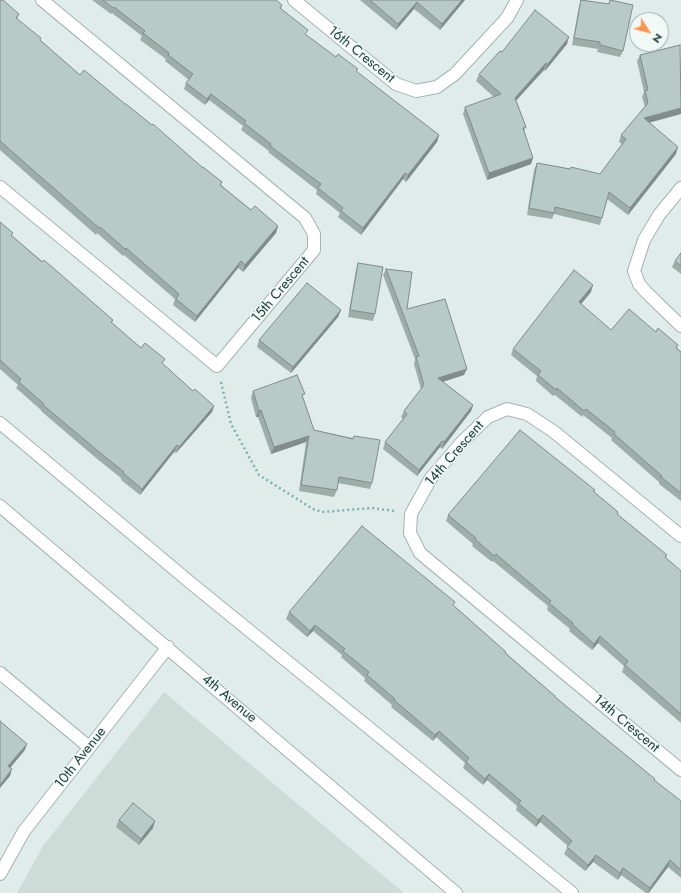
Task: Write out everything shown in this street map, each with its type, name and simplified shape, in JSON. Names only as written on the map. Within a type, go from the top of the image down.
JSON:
[{"type":"street","name":"15th Crescent","points":[[42,0],[305,218],[314,234],[314,250],[217,366]]},
{"type":"street","name":"16th Crescent","points":[[294,0],[396,84],[416,91],[437,87],[455,74],[507,18],[517,0]]},
{"type":"street","points":[[0,188],[217,366]]},
{"type":"street","points":[[681,188],[659,215],[644,240],[634,270],[638,284],[681,326]]},
{"type":"street","name":"14th Crescent","points":[[681,536],[553,431],[527,414],[507,409],[488,417],[462,442],[431,478],[410,514],[410,532],[420,554],[681,770]]},
{"type":"street","points":[[0,424],[192,584],[572,893]]},
{"type":"street","name":"4th Avenue","points":[[0,506],[456,893]]},
{"type":"street","name":"10th Avenue","points":[[0,874],[24,831],[168,648]]},
{"type":"street","points":[[0,673],[89,747]]},
{"type":"path","points":[[217,366],[231,424],[259,475],[313,509],[322,512],[372,508],[410,514]]},
{"type":"shaded area","points":[[164,692],[404,893],[17,893],[43,846]]},
{"type":"building","points":[[0,0],[3,0],[19,14],[16,18],[41,38],[40,40],[80,75],[84,70],[125,104],[152,125],[153,124],[203,168],[222,182],[220,185],[251,210],[255,206],[278,226],[245,265],[241,261],[197,316],[176,299],[179,294],[126,248],[125,249],[100,227],[99,228],[0,141]]},
{"type":"building","points":[[103,0],[276,0],[282,5],[280,8],[308,30],[305,34],[336,57],[338,54],[358,69],[356,71],[439,135],[408,175],[405,173],[363,228],[341,211],[343,208],[318,188],[321,184],[270,146],[271,144],[244,123],[246,121],[211,94],[207,99],[186,83],[193,74],[143,33],[145,31]]},
{"type":"building","points":[[370,0],[462,0],[442,24],[417,2],[398,24]]},
{"type":"building","points":[[581,0],[609,4],[610,0],[633,5],[631,12],[629,12],[629,23],[623,51],[600,45],[600,42],[574,38]]},
{"type":"building","points":[[535,10],[569,37],[547,65],[546,63],[515,98],[526,127],[523,128],[533,158],[489,173],[465,107],[501,94],[479,74],[500,51],[502,52]]},
{"type":"building","points":[[680,45],[681,108],[644,118],[678,147],[630,208],[609,192],[602,218],[555,207],[554,213],[529,208],[537,163],[570,169],[571,167],[600,174],[626,139],[621,135],[648,103],[645,91],[648,90],[640,55],[652,52],[669,52],[669,48]]},
{"type":"building","points":[[0,222],[13,233],[11,235],[42,262],[44,260],[113,320],[111,322],[141,348],[145,343],[165,359],[162,363],[193,391],[195,389],[214,406],[179,447],[177,445],[142,489],[123,473],[124,472],[43,405],[44,404],[19,382],[21,379],[0,360]]},
{"type":"building","points":[[681,253],[681,266],[675,261]]},
{"type":"building","points":[[358,263],[383,267],[375,314],[350,310]]},
{"type":"building","points":[[386,269],[412,272],[407,309],[445,299],[467,369],[438,378],[473,405],[444,442],[442,441],[419,470],[385,442],[407,414],[404,411],[424,385],[416,357],[419,356]]},
{"type":"building","points":[[574,270],[593,285],[579,302],[611,330],[629,309],[656,332],[658,328],[678,345],[676,348],[681,352],[681,493],[661,477],[662,476],[614,434],[615,432],[586,409],[584,411],[557,388],[556,390],[538,375],[541,371],[513,349]]},
{"type":"building","points":[[307,283],[341,310],[293,367],[259,340]]},
{"type":"building","points":[[297,375],[305,394],[302,395],[314,430],[353,439],[354,436],[380,440],[372,483],[339,477],[337,490],[301,485],[309,436],[274,447],[261,410],[259,411],[253,391]]},
{"type":"building","points":[[520,430],[595,490],[593,491],[618,512],[617,514],[667,555],[665,557],[681,571],[681,714],[625,665],[628,661],[600,636],[594,644],[572,624],[573,623],[549,603],[551,601],[496,554],[494,556],[475,539],[476,538],[448,515]]},
{"type":"building","points":[[362,526],[455,602],[453,605],[555,697],[681,801],[681,870],[670,860],[650,888],[623,868],[620,873],[596,855],[588,865],[567,847],[572,841],[543,815],[538,820],[518,803],[521,801],[489,774],[485,779],[466,762],[469,758],[439,731],[435,735],[394,700],[395,699],[367,675],[369,672],[343,651],[345,649],[315,625],[310,631],[289,612]]},
{"type":"building","points":[[0,721],[27,744],[8,766],[12,769],[0,785]]},
{"type":"building","points":[[133,803],[155,821],[141,839],[119,820]]}]
